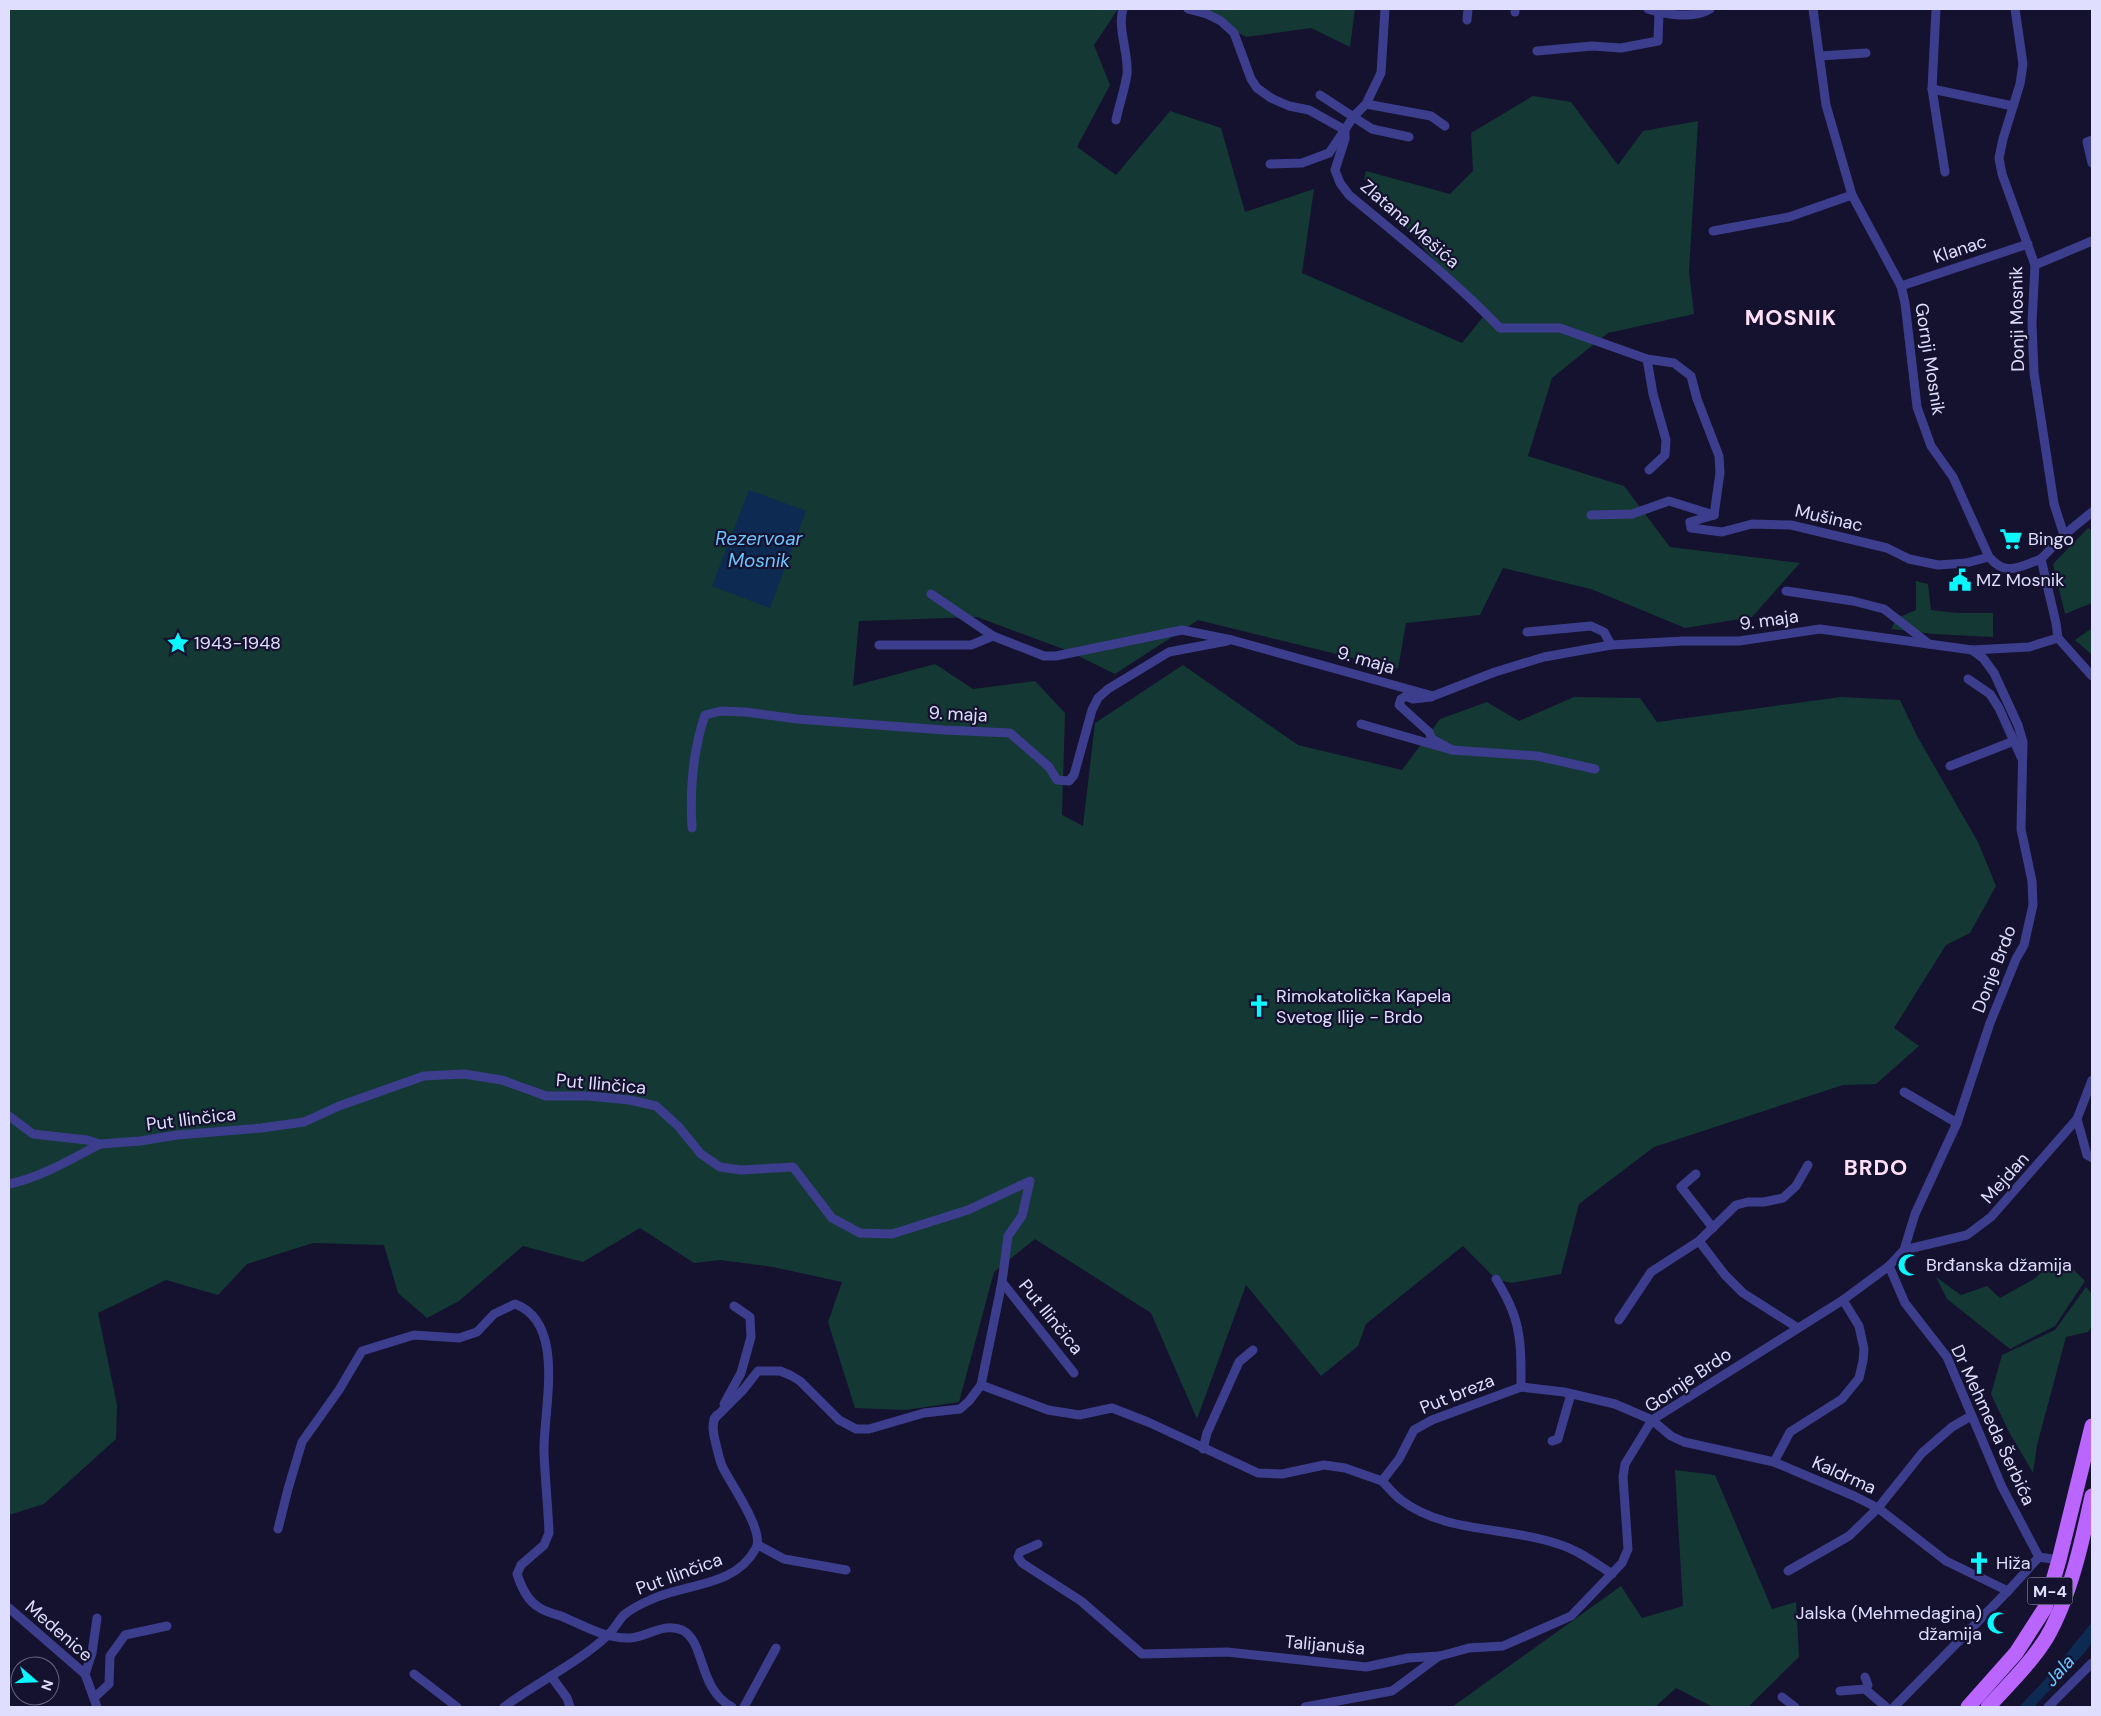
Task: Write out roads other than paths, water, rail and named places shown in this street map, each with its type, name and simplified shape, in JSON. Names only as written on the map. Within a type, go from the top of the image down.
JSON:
[{"type":"main road","name":"M-4","points":[[1968,1707],[2016,1653],[2045,1608],[2059,1560],[2092,1426]]},
{"type":"main road","name":"M-4","points":[[1988,1707],[2030,1660],[2046,1639],[2059,1614],[2092,1496]]},
{"type":"street","points":[[1116,120],[1127,74],[1126,49],[1121,21],[1123,9]]},
{"type":"street","points":[[1188,9],[1208,14],[1221,21],[1234,33],[1250,79],[1256,88],[1271,98],[1289,106],[1309,110],[1345,130]]},
{"type":"street","name":"Zlatana Mešića","points":[[1270,164],[1302,163],[1329,153],[1354,116],[1366,104],[1381,73],[1385,9]]},
{"type":"street","points":[[1467,20],[1468,9]]},
{"type":"street","points":[[1648,9],[1682,15],[1710,9]]},
{"type":"street","name":"Gornji Mosnik","points":[[1813,9],[1826,105],[1852,195],[1901,286],[1910,335],[1917,407],[1932,446],[1953,478],[1989,557]]},
{"type":"street","points":[[1936,9],[1932,89],[1945,172]]},
{"type":"street","name":"Donji Mosnik","points":[[2015,9],[2022,64],[2020,84],[2002,140],[2000,158],[2002,174],[2035,265],[2032,323],[2034,373],[2054,504],[2064,535]]},
{"type":"street","points":[[1537,51],[1592,46],[1621,48],[1658,41],[1659,12]]},
{"type":"street","points":[[1820,56],[1866,54]]},
{"type":"street","points":[[1932,89],[2013,106]]},
{"type":"street","points":[[1320,95],[1372,128],[1409,138]]},
{"type":"street","points":[[1366,104],[1431,116],[1445,126]]},
{"type":"street","name":"Zlatana Mešića","points":[[1345,130],[1345,139],[1335,170],[1340,183],[1349,195],[1435,266],[1474,301],[1500,328],[1560,328],[1648,360]]},
{"type":"street","points":[[2092,140],[2087,142],[2092,163]]},
{"type":"street","points":[[1713,231],[1789,217],[1852,195]]},
{"type":"street","points":[[2035,265],[2092,241]]},
{"type":"street","name":"Klanac","points":[[1901,286],[2028,244]]},
{"type":"street","points":[[1591,515],[1632,514],[1669,501],[1714,515],[1720,473],[1719,456],[1697,399],[1691,376],[1674,363],[1648,360],[1652,394],[1666,440],[1664,455],[1649,470]]},
{"type":"street","points":[[1989,557],[2003,569],[2011,569],[2041,559],[2064,535],[2092,512]]},
{"type":"street","name":"Mušinac","points":[[1714,515],[1690,522],[1692,528],[1722,532],[1752,524],[1791,525],[1887,548],[1909,559],[1938,565],[1966,563],[1989,557]]},
{"type":"street","points":[[2041,559],[2058,638],[2092,676]]},
{"type":"street","name":"9. maja","points":[[1786,591],[1884,609],[1931,645]]},
{"type":"street","name":"9. maja","points":[[932,594],[993,636],[1044,656],[1056,656],[1182,630],[1232,640],[1433,696]]},
{"type":"street","points":[[1527,632],[1590,626],[1604,632],[1611,645]]},
{"type":"street","name":"9. maja","points":[[1452,750],[1432,738],[1429,732],[1399,705],[1402,699],[1406,696],[1413,699],[1433,696],[1544,656],[1611,645],[1683,641],[1739,641],[1820,629],[1972,650],[2030,647],[2058,638]]},
{"type":"street","points":[[879,645],[971,645],[993,636]]},
{"type":"street","name":"9. maja","points":[[692,828],[691,804],[699,732],[706,715],[721,711],[745,712],[797,719],[1010,733],[1049,767],[1057,780],[1069,780],[1074,775],[1092,710],[1098,698],[1108,689],[1169,652],[1232,640]]},
{"type":"street","name":"Donje Brdo","points":[[1889,1266],[1904,1250],[1915,1214],[1957,1123],[1990,1023],[2016,959],[2024,945],[2033,906],[2032,881],[2021,829],[2023,742],[2018,725],[1994,673],[1983,658],[1972,650]]},
{"type":"street","name":"Donje Brdo","points":[[1968,679],[1990,694],[1999,708],[2023,762]]},
{"type":"street","name":"9. maja","points":[[1361,724],[1452,750],[1537,756],[1595,769]]},
{"type":"street","points":[[1950,766],[2014,740]]},
{"type":"street","name":"Put Ilinčica","points":[[9,1116],[33,1134],[87,1140],[100,1144],[140,1141],[176,1135],[261,1128],[304,1122],[339,1106],[424,1076],[464,1074],[502,1080],[546,1096],[588,1096],[630,1100],[656,1106],[678,1126],[701,1154],[720,1167],[741,1170],[793,1167],[832,1218],[860,1233],[892,1234],[968,1210],[1030,1181],[1022,1216],[1008,1236],[1002,1282],[981,1384],[969,1401],[960,1409],[924,1413],[869,1430],[856,1429],[839,1420],[800,1381],[790,1375],[780,1371],[758,1371],[743,1390],[714,1419]]},
{"type":"street","name":"Mejdan","points":[[1904,1250],[1967,1235],[1991,1218],[2077,1120],[2092,1080]]},
{"type":"street","points":[[1904,1092],[1957,1123]]},
{"type":"street","points":[[2077,1120],[2087,1156],[2092,1158]]},
{"type":"street","name":"Put Ilinčica","points":[[9,1184],[70,1160],[100,1144]]},
{"type":"street","points":[[1618,1320],[1651,1272],[1699,1241],[1736,1205],[1783,1198],[1796,1186],[1808,1165]]},
{"type":"street","points":[[1696,1174],[1681,1188],[1713,1228]]},
{"type":"street","points":[[1699,1241],[1725,1275],[1743,1293],[1798,1328]]},
{"type":"street","name":"Gornje Brdo","points":[[1532,1635],[1571,1616],[1622,1563],[1628,1549],[1623,1477],[1625,1464],[1652,1420],[1843,1300],[1889,1266]]},
{"type":"street","name":"Dr Mehmeda Šerbića","points":[[1889,1266],[1905,1304],[1946,1357],[2002,1487],[2039,1557]]},
{"type":"street","name":"Put breza","points":[[1496,1279],[1513,1311],[1519,1336],[1521,1387]]},
{"type":"street","name":"Put Ilinčica","points":[[1002,1282],[1074,1373]]},
{"type":"street","points":[[1774,1462],[1790,1432],[1842,1399],[1851,1390],[1858,1378],[1864,1349],[1859,1326],[1843,1300]]},
{"type":"street","points":[[278,1529],[302,1442],[339,1390],[362,1351],[414,1335],[459,1338],[477,1332],[494,1314],[515,1304],[528,1309],[544,1337],[550,1370],[544,1451],[549,1533],[544,1545],[521,1565],[517,1574],[523,1590],[539,1608],[608,1636],[630,1638],[664,1628],[681,1630],[693,1639],[707,1679],[716,1695],[732,1707]]},
{"type":"street","points":[[734,1306],[750,1317],[751,1338],[741,1373],[714,1419],[712,1430],[721,1464],[755,1528],[758,1545],[784,1559],[846,1570]]},
{"type":"street","points":[[1203,1449],[1206,1433],[1240,1362],[1254,1350]]},
{"type":"street","points":[[981,1384],[1048,1410],[1079,1415],[1112,1408],[1148,1422],[1258,1473],[1282,1474],[1324,1465],[1345,1468],[1382,1481],[1400,1500],[1418,1511],[1443,1522],[1503,1531],[1561,1544],[1587,1557],[1612,1574]]},
{"type":"street","name":"Put breza","points":[[1382,1481],[1399,1458],[1414,1430],[1432,1420],[1521,1387],[1571,1394],[1615,1404],[1652,1420]]},
{"type":"street","points":[[1552,1441],[1558,1439],[1571,1394]]},
{"type":"street","points":[[1788,1571],[1849,1536],[1878,1508],[1922,1453],[1952,1427],[1970,1416]]},
{"type":"street","name":"Kaldrma","points":[[1652,1420],[1671,1436],[1684,1442],[1774,1462],[1878,1508],[1946,1561],[2008,1591]]},
{"type":"street","name":"Talijanuša","points":[[1038,1544],[1020,1552],[1018,1557],[1022,1563],[1081,1601],[1142,1654],[1227,1652],[1366,1667],[1408,1658],[1440,1656],[1469,1648],[1503,1646],[1532,1635]]},
{"type":"street","name":"Put Ilinčica","points":[[608,1636],[623,1616],[634,1608],[662,1594],[697,1587],[726,1576],[751,1558],[758,1545]]},
{"type":"street","points":[[1894,1707],[2039,1557],[2059,1560]]},
{"type":"street","name":"Medenice","points":[[9,1608],[85,1674],[98,1707]]},
{"type":"street","points":[[85,1674],[92,1653],[97,1618]]},
{"type":"street","points":[[95,1697],[109,1684],[110,1656],[125,1635],[166,1626]]},
{"type":"street","points":[[504,1707],[608,1636]]},
{"type":"street","points":[[744,1707],[776,1648]]},
{"type":"street","points":[[1305,1707],[1392,1691],[1440,1656]]},
{"type":"street","points":[[2048,1707],[2092,1663]]},
{"type":"street","points":[[414,1674],[457,1707]]},
{"type":"street","points":[[551,1676],[568,1698],[570,1707]]},
{"type":"street","points":[[1865,1689],[1868,1685],[1866,1677]]},
{"type":"street","points":[[1840,1692],[1865,1689],[1886,1707]]},
{"type":"street","points":[[1782,1697],[1795,1707]]},
{"type":"water","name":"Rezervoar Mosnik","points":[[749,490],[806,511],[770,608],[712,586]]},
{"type":"water","name":"Jala","points":[[2092,1622],[2092,1642],[2085,1652],[2034,1707],[2019,1707],[2051,1673]]},
{"type":"place","name":"Bingo","points":[[2011,539]]},
{"type":"place","name":"MZ Mosnik","points":[[1960,580]]},
{"type":"place","name":"1943-1948","points":[[178,643]]},
{"type":"place","name":"Rimokatolička Kapela Svetog Ilije - Brdo","points":[[1259,1006]]},
{"type":"place","name":"Brđanska džamija","points":[[1909,1265]]},
{"type":"place","name":"Hiža","points":[[1979,1563]]},
{"type":"place","name":"Jalska (Mehmedagina) džamija","points":[[1998,1623]]},
{"type":"district","name":"MOSNIK","points":[[1791,317]]},
{"type":"district","name":"BRDO","points":[[1876,1167]]}]
